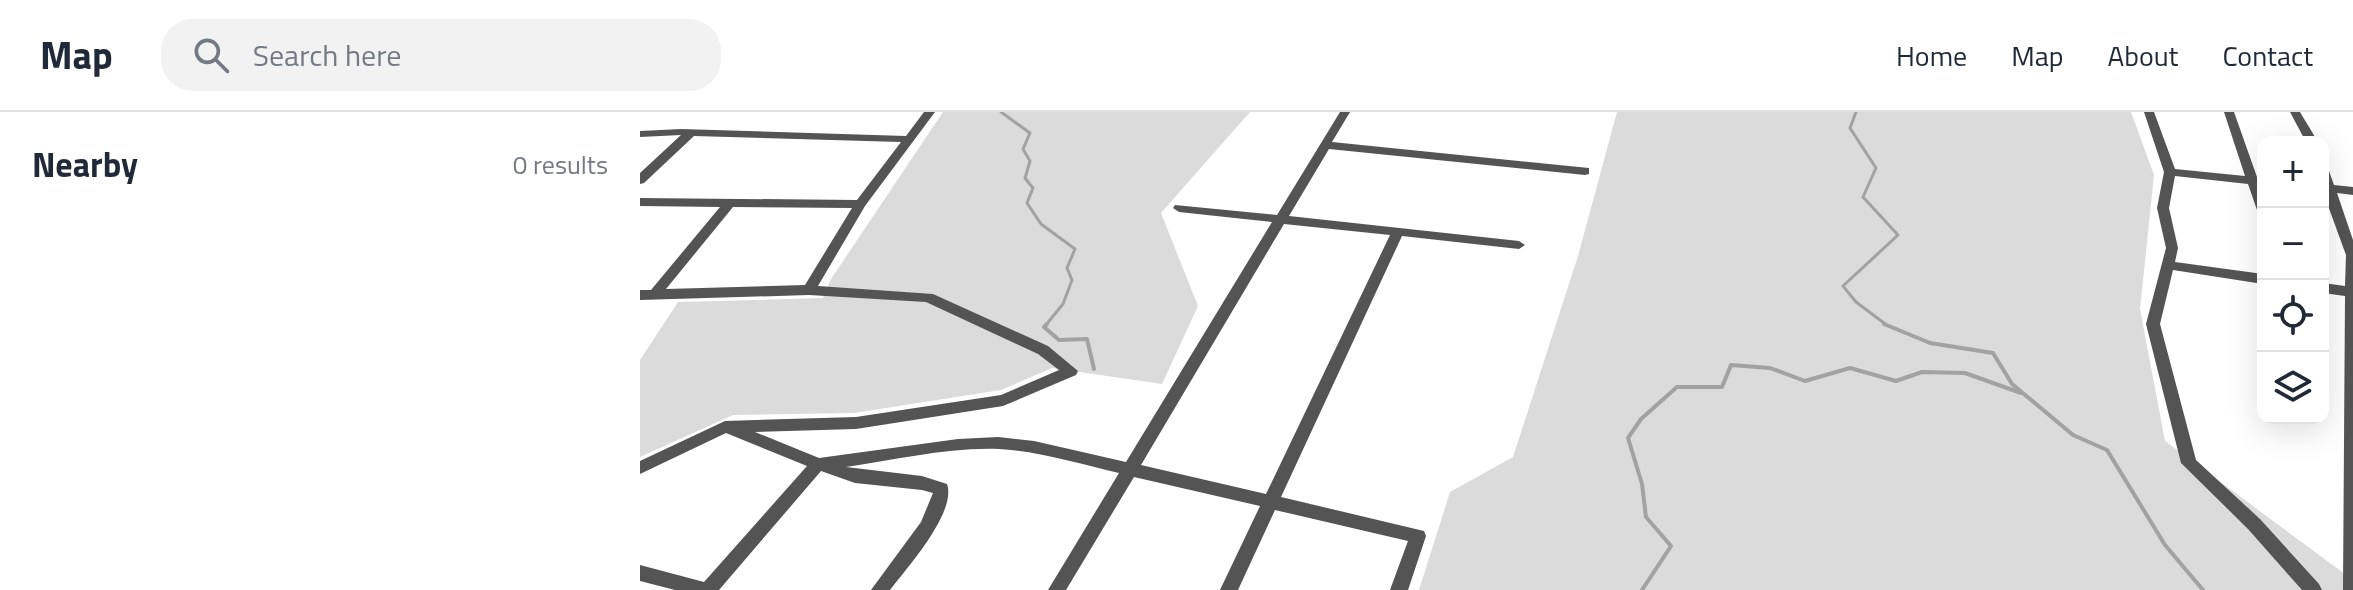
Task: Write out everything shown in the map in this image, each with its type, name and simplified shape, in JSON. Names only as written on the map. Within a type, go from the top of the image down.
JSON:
[{"type":"street","points":[[809,290],[860,204],[930,112]]},
{"type":"street","points":[[1057,590],[1345,112]]},
{"type":"street","points":[[2149,112],[2170,172],[2163,208],[2172,248],[2153,324],[2189,463],[2254,524],[2313,590]]},
{"type":"street","points":[[2229,112],[2257,179]]},
{"type":"street","points":[[2295,112],[2309,136]]},
{"type":"street","points":[[640,180],[690,133]]},
{"type":"street","points":[[640,134],[908,139]]},
{"type":"street","points":[[1324,145],[1585,171]]},
{"type":"street","points":[[2170,172],[2257,181]]},
{"type":"street","points":[[2329,188],[2353,191]]},
{"type":"street","points":[[2329,196],[2352,255],[2352,590]]},
{"type":"street","points":[[640,202],[860,204]]},
{"type":"street","points":[[647,295],[730,203]]},
{"type":"street","points":[[1179,208],[1519,245]]},
{"type":"street","points":[[1229,590],[1398,232]]},
{"type":"street","points":[[2168,265],[2257,278]]},
{"type":"street","points":[[2329,289],[2352,292]]},
{"type":"street","points":[[640,468],[725,427],[856,423],[1003,400],[1071,371],[1043,350],[928,297],[809,290],[647,295]]},
{"type":"street","points":[[725,427],[855,476],[922,483],[941,489],[942,500],[931,519],[880,590]]},
{"type":"street","points":[[640,573],[706,590],[818,464],[907,450],[998,443],[1034,447],[1418,536],[1399,590]]},
{"type":"shaded area","points":[[943,112],[1250,112],[1161,213],[1198,306],[1162,384],[1052,368],[1001,390],[854,413],[733,415],[640,457],[640,360],[678,302],[823,298],[831,279]]},
{"type":"shaded area","points":[[1617,112],[2131,112],[2154,175],[2140,309],[2165,441],[2353,580],[2353,590],[1419,590],[1450,492],[1513,457],[1578,256]]},
{"type":"waterway","points":[[1001,112],[1030,133],[1023,149],[1030,161],[1025,178],[1033,188],[1027,203],[1041,224],[1075,249],[1067,268],[1072,280],[1063,304],[1045,326]]},
{"type":"waterway","points":[[1856,112],[1850,128],[1876,168],[1863,197],[1898,235],[1843,286],[1856,302],[1887,325]]},
{"type":"waterway","points":[[1887,325],[1930,343],[1993,353],[2012,384],[2073,435],[2107,450],[2165,545],[2203,590]]},
{"type":"waterway","points":[[1045,326],[1059,340],[1087,339],[1094,369]]},
{"type":"waterway","points":[[1642,590],[1671,546],[1646,517],[1642,484],[1628,438],[1641,419],[1677,387],[1722,387],[1731,365],[1770,368],[1805,381],[1850,368],[1896,381],[1922,372],[1965,373],[2021,393]]}]
